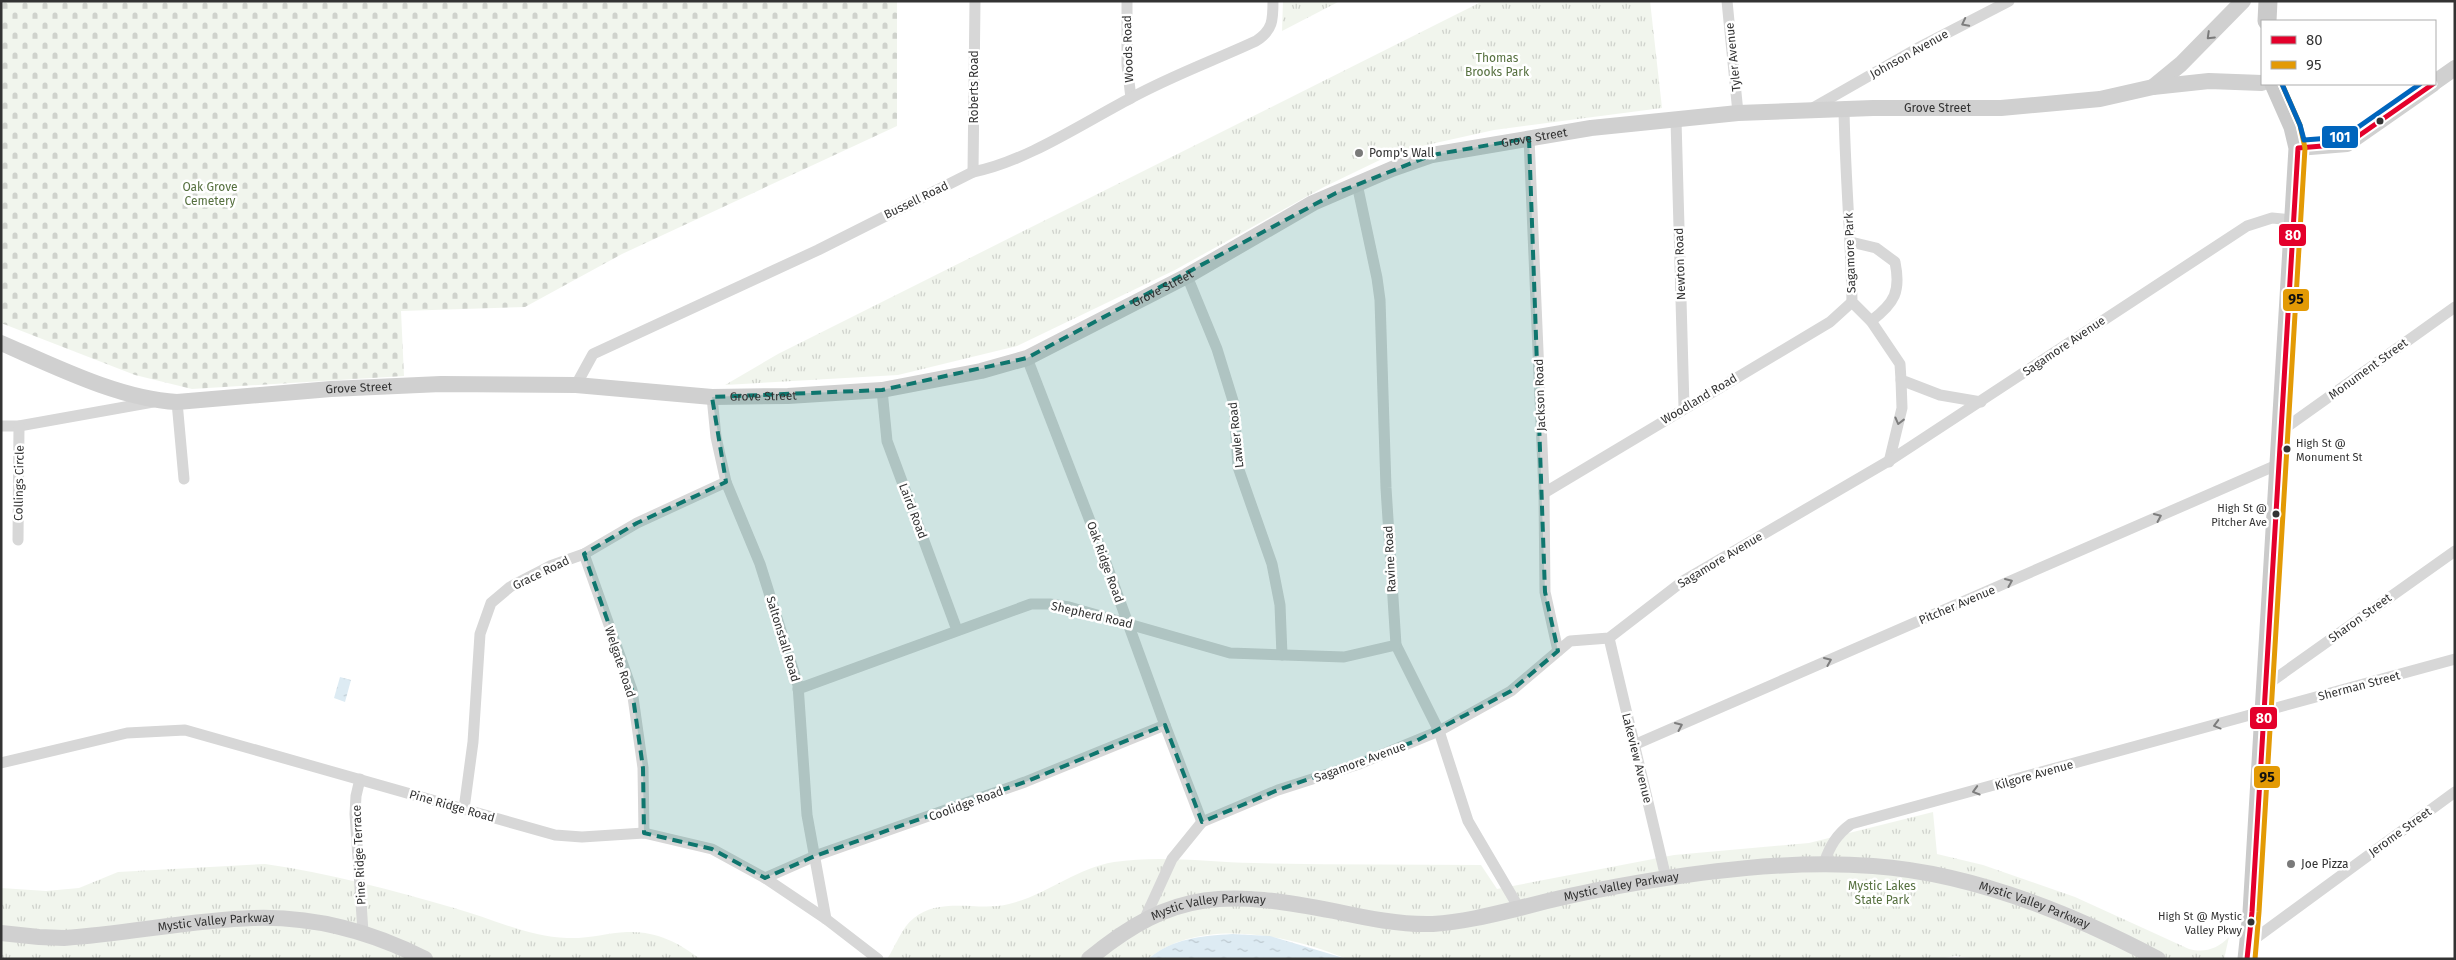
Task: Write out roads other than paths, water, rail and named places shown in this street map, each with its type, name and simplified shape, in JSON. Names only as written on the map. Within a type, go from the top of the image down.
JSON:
[{"type":"main road","points":[[2267,20],[2268,1]]},
{"type":"main road","points":[[2248,951],[2298,148],[2293,127],[2274,85]]},
{"type":"street","name":"Roberts Road","points":[[973,172],[975,1]]},
{"type":"street","name":"Woods Road","points":[[1127,1],[1126,65],[1130,98]]},
{"type":"street","name":"Bussell Road","points":[[576,386],[593,354],[818,250],[973,172],[984,170],[1032,150],[1130,98],[1256,41],[1270,30],[1273,19],[1273,1]]},
{"type":"street","name":"Tyler Avenue","points":[[1727,1],[1738,113]]},
{"type":"street","name":"Johnson Avenue","points":[[1810,110],[1918,48],[2009,1]]},
{"type":"street","name":"Grove Street","points":[[2153,87],[2181,64],[2244,1]]},
{"type":"street","points":[[2436,82],[2455,68]]},
{"type":"street","name":"Grove Street","points":[[1,342],[122,393],[157,401],[177,402],[242,395],[441,384],[576,386],[712,397],[788,396],[882,390],[981,371],[1027,358],[1187,276],[1314,204],[1356,184],[1432,155],[1529,138],[1633,123],[1738,113],[1844,109],[2001,108],[2100,99],[2153,87],[2209,82],[2261,83]]},
{"type":"street","points":[[2298,148],[2347,144],[2431,85]]},
{"type":"street","name":"Sagamore Park","points":[[1844,109],[1845,174],[1852,242],[1852,302],[1871,321],[1900,364],[1902,408],[1889,462]]},
{"type":"street","name":"Newton Road","points":[[1676,120],[1684,408]]},
{"type":"street","name":"Jackson Road","points":[[1529,138],[1544,493],[1545,592],[1558,651]]},
{"type":"street","name":"Ravine Road","points":[[1356,184],[1377,278],[1380,300],[1386,488],[1396,645],[1440,731],[1468,821],[1519,908]]},
{"type":"street","name":"Sagamore Avenue","points":[[1145,918],[1172,859],[1202,822],[1278,790],[1359,764],[1440,731],[1511,691],[1570,641],[1609,638],[1683,581],[1889,462],[2247,226],[2272,218],[2293,220]]},
{"type":"street","points":[[1852,242],[1876,248],[1895,262],[1899,280],[1890,308],[1871,321]]},
{"type":"street","name":"Lawler Road","points":[[1187,276],[1217,349],[1234,404],[1238,467],[1272,564],[1280,604],[1282,655]]},
{"type":"street","name":"Woodland Road","points":[[1544,493],[1830,322],[1852,302]]},
{"type":"street","name":"Monument Street","points":[[2281,431],[2455,307]]},
{"type":"street","name":"Oak Ridge Road","points":[[1027,358],[1102,552],[1202,822]]},
{"type":"street","points":[[1901,380],[1940,395],[1981,402]]},
{"type":"street","name":"Laird Road","points":[[882,390],[887,441],[957,630]]},
{"type":"street","name":"Saltonstall Road","points":[[712,397],[716,437],[726,482],[760,564],[784,635],[798,690],[807,816],[816,856],[826,919]]},
{"type":"street","name":"Grove Street","points":[[1,426],[19,426],[157,401]]},
{"type":"street","points":[[177,402],[184,479]]},
{"type":"street","name":"Collings Circle","points":[[18,540],[19,426]]},
{"type":"street","name":"Pitcher Avenue","points":[[1634,745],[2279,464]]},
{"type":"street","name":"Grace Road","points":[[464,809],[473,742],[480,634],[491,603],[510,587],[550,566],[584,554],[638,523],[726,482]]},
{"type":"street","name":"Sharon Street","points":[[2265,686],[2455,551]]},
{"type":"street","name":"Welgate Road","points":[[584,554],[632,690],[642,768],[644,833]]},
{"type":"street","name":"Shepherd Road","points":[[798,690],[1031,604],[1069,607],[1127,622],[1230,653],[1344,657],[1396,645]]},
{"type":"street","name":"Lakeview Avenue","points":[[1609,638],[1666,878]]},
{"type":"street","name":"Sherman Street","points":[[2264,712],[2455,659]]},
{"type":"street","name":"Kilgore Avenue","points":[[1824,863],[1831,844],[1840,832],[1851,824],[2264,712]]},
{"type":"street","name":"Coolidge Road","points":[[765,878],[816,856],[1025,782],[1165,726]]},
{"type":"street","name":"Pine Ridge Road","points":[[1,763],[127,733],[185,730],[555,835],[582,837],[644,833],[712,849],[765,878],[826,919],[878,959]]},
{"type":"street","name":"Pine Ridge Terrace","points":[[360,779],[356,796],[355,814],[363,932]]},
{"type":"street","name":"Jerome Street","points":[[2248,951],[2455,792]]},
{"type":"street","name":"Mystic Valley Parkway","points":[[1089,959],[1145,918],[1185,904],[1225,898],[1291,903],[1374,919],[1421,924],[1469,920],[1577,894],[1666,878],[1824,863],[1906,870],[1974,884],[2050,910],[2158,959]]},
{"type":"street","name":"Mystic Valley Parkway","points":[[1,932],[39,937],[73,937],[220,920],[255,918],[312,922],[363,932],[425,959]]},
{"type":"water","points":[[340,677],[351,680],[345,702],[334,698]]},
{"type":"water","points":[[1232,934],[1270,936],[1347,959],[1148,959],[1177,942],[1198,937]]},
{"type":"place","name":"Pomp's Wall","points":[[1359,153]]},
{"type":"place","name":"High St @ Monument St","points":[[2287,449]]},
{"type":"place","name":"High St @ Pitcher Ave","points":[[2276,514]]},
{"type":"place","name":"Joe Pizza","points":[[2291,864]]},
{"type":"place","name":"High St @ Mystic Valley Pkwy","points":[[2251,922]]},
{"type":"park label","name":"Thomas Brooks Park","points":[[1497,65]]},
{"type":"park label","name":"Oak Grove Cemetery","points":[[210,194]]},
{"type":"park label","name":"Mystic Lakes State Park","points":[[1882,893]]}]
